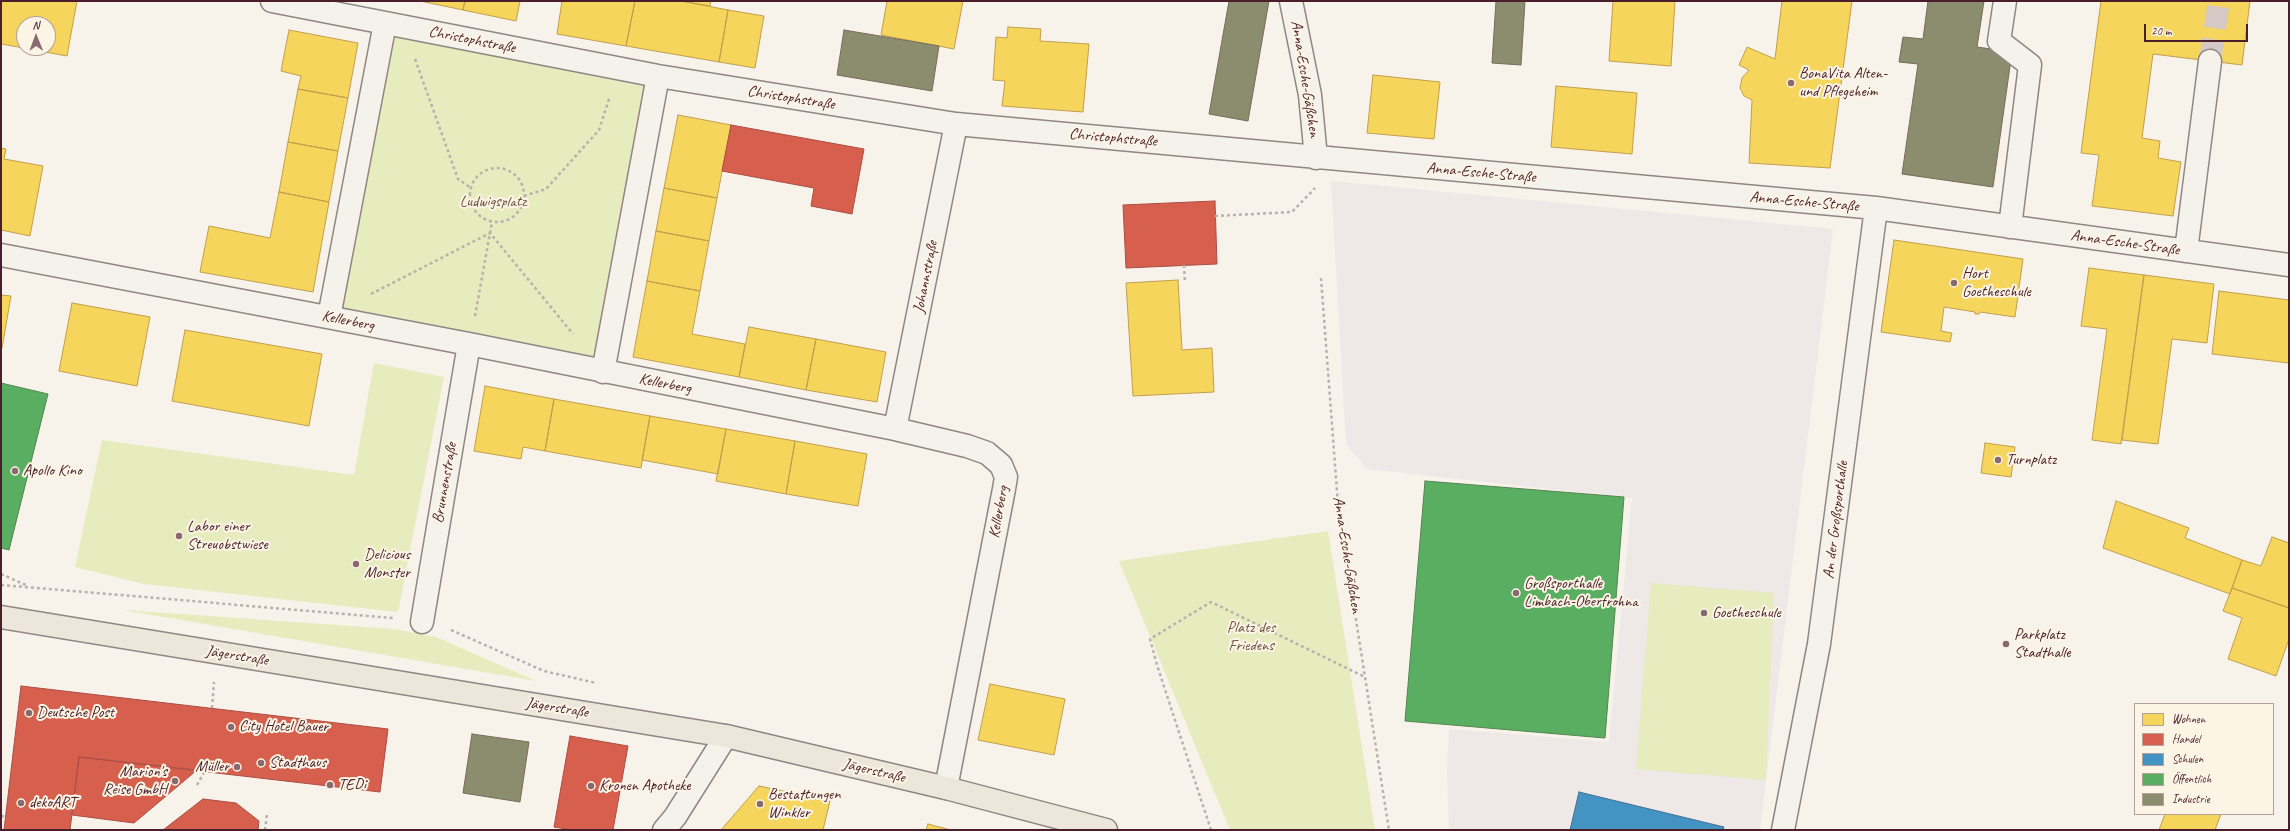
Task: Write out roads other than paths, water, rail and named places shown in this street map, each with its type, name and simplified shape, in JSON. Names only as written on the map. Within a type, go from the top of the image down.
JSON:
[{"type":"main road","name":"Jägerstraße","points":[[1,617],[726,736],[946,788],[1106,830]]},
{"type":"street","name":"Christophstraße","points":[[272,1],[658,76],[956,124],[1316,158]]},
{"type":"street","name":"Anna-Esche-Gäßchen","points":[[1292,1],[1310,95],[1316,158]]},
{"type":"street","points":[[2005,1],[1999,41],[2030,65],[2010,227]]},
{"type":"street","points":[[329,317],[385,23]]},
{"type":"street","points":[[2186,251],[2210,61]]},
{"type":"street","points":[[603,372],[658,76]]},
{"type":"street","name":"Johannstraße","points":[[895,430],[956,124]]},
{"type":"street","name":"Anna-Esche-Straße","points":[[1316,158],[1876,208],[2289,265]]},
{"type":"street","name":"An der Großsporthalle","points":[[1783,830],[1819,644],[1876,208]]},
{"type":"street","name":"Kellerberg","points":[[1,255],[469,344],[895,430],[967,446],[987,453],[1001,465],[1006,476],[946,788]]},
{"type":"street","name":"Brunnenstraße","points":[[422,622],[469,344]]},
{"type":"street","points":[[664,830],[726,736]]},
{"type":"tunnel","points":[[2210,61],[2219,1]]},
{"type":"place","name":"BonaVita Alten- und Pflegeheim","points":[[1791,83]]},
{"type":"place","name":"Hort Goetheschule","points":[[1954,283]]},
{"type":"place","name":"Turnplatz","points":[[1998,460]]},
{"type":"place","name":"Apollo Kino","points":[[15,471]]},
{"type":"place","name":"Labor einer Streuobstwiese","points":[[179,536]]},
{"type":"place","name":"Delicious Monster","points":[[356,564]]},
{"type":"place","name":"Großsporthalle Limbach-Oberfrohna","points":[[1516,593]]},
{"type":"place","name":"Goetheschule","points":[[1704,613]]},
{"type":"place","name":"Parkplatz Stadthalle","points":[[2006,644]]},
{"type":"place","name":"Deutsche Post","points":[[29,713]]},
{"type":"place","name":"City Hotel Bauer","points":[[231,727]]},
{"type":"place","name":"Stadthaus","points":[[261,763]]},
{"type":"place","name":"Müller","points":[[237,767]]},
{"type":"place","name":"Marion's Reise GmbH","points":[[175,781]]},
{"type":"place","name":"TEDi","points":[[330,785]]},
{"type":"place","name":"Kronen Apotheke","points":[[591,786]]},
{"type":"place","name":"dekoART","points":[[21,803]]},
{"type":"place","name":"Bestattungen Winkler","points":[[760,804]]},
{"type":"park label","name":"Ludwigsplatz","points":[[493,202]]},
{"type":"park label","name":"Platz des Friedens","points":[[1251,637]]}]
